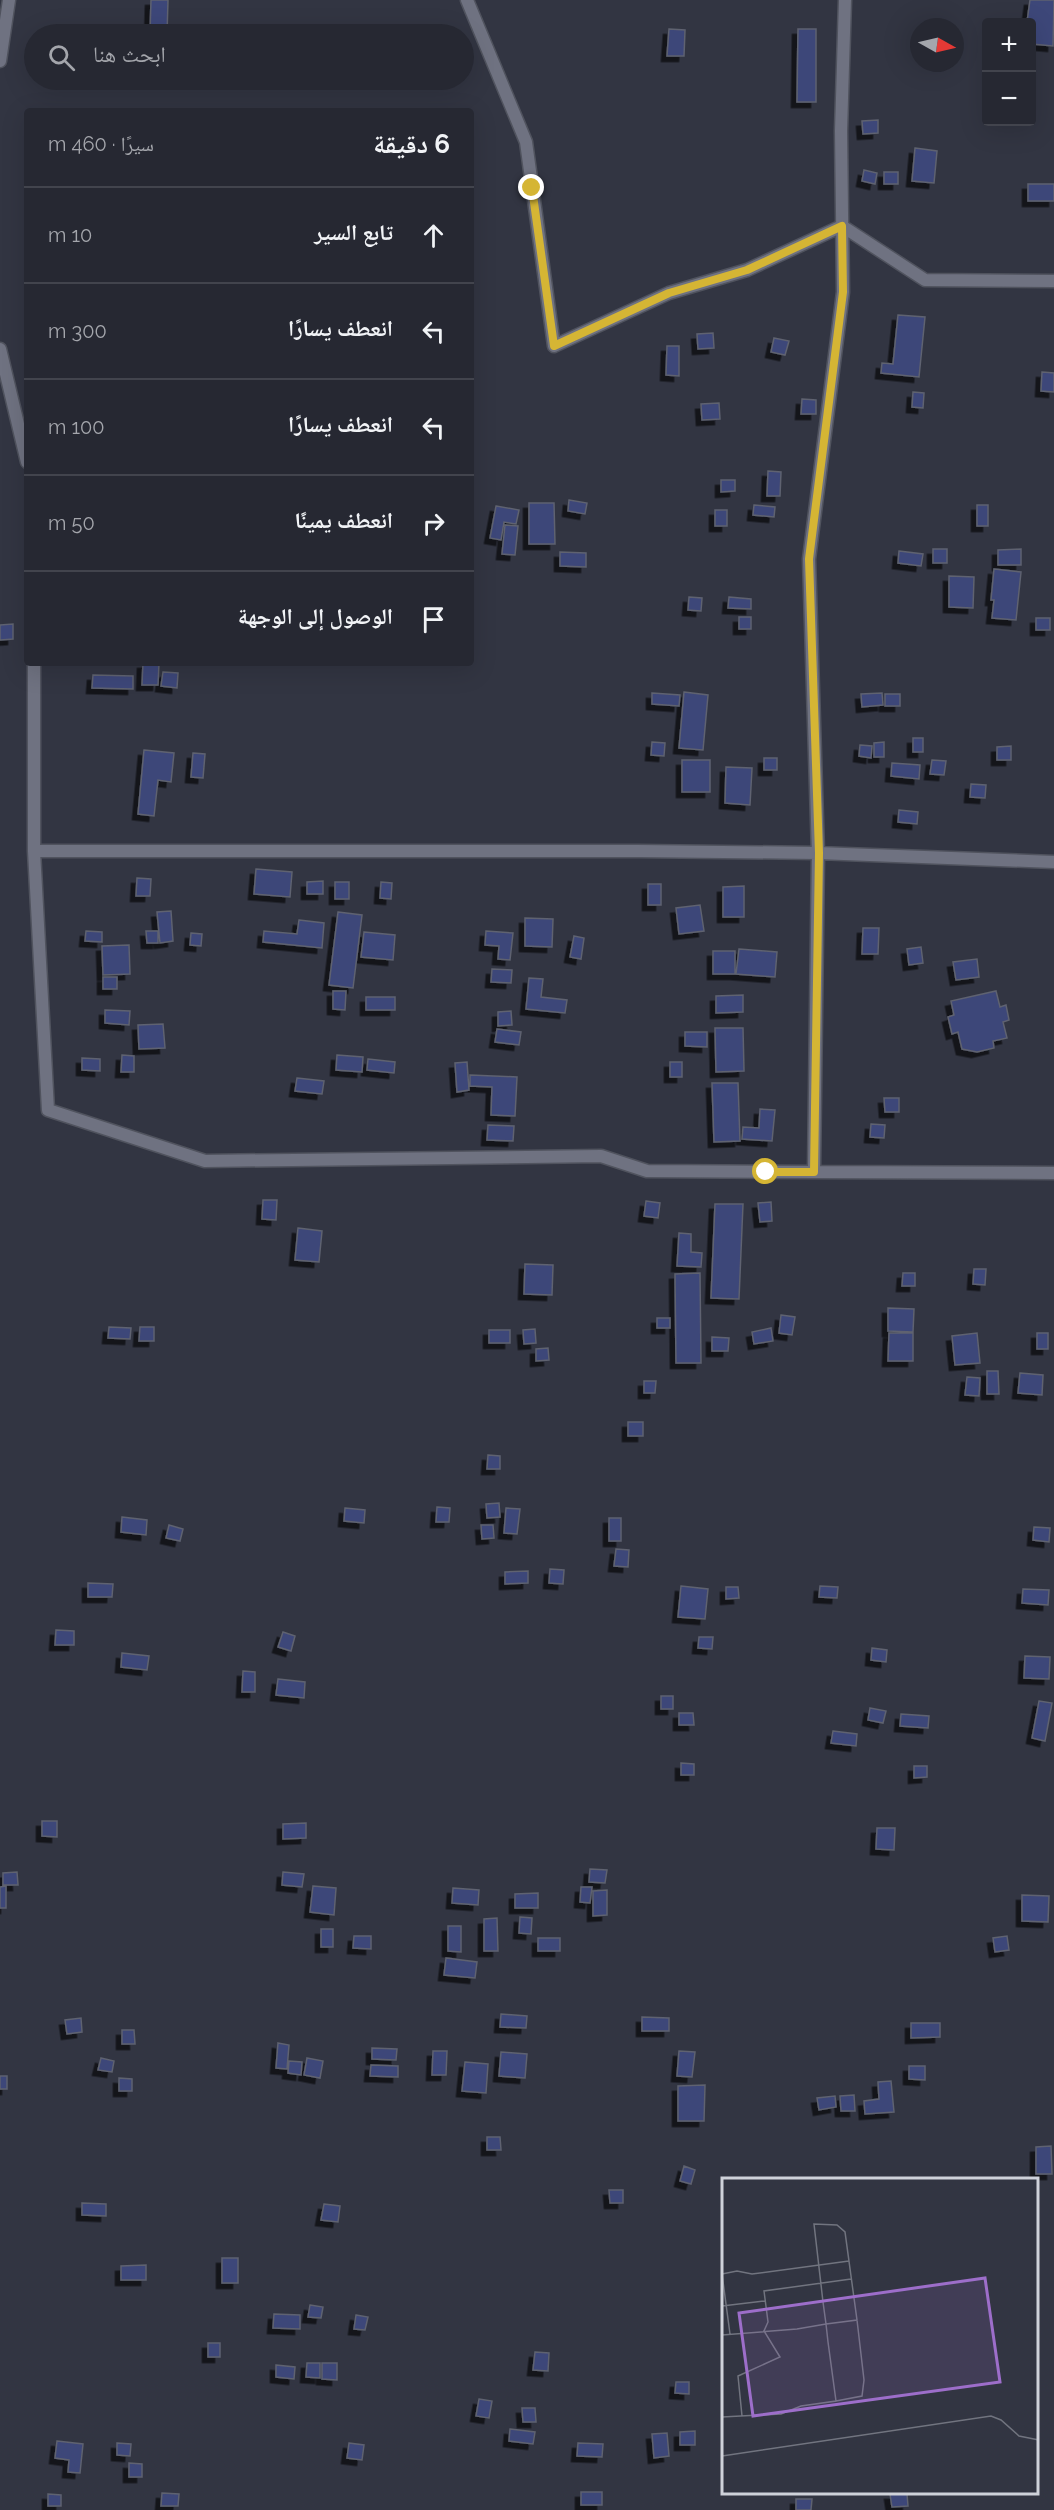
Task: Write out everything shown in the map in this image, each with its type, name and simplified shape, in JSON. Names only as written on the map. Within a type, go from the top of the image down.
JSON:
[{"type":"street","points":[[0,61],[9,0]]},
{"type":"street","points":[[467,0],[526,142],[554,346],[669,293],[747,270],[842,226]]},
{"type":"street","points":[[814,1172],[819,853],[809,559],[843,292],[841,131],[845,0]]},
{"type":"street","points":[[842,226],[926,280],[1054,281]]},
{"type":"street","points":[[0,350],[24,450]]},
{"type":"street","points":[[34,666],[34,851],[48,1110],[205,1161],[601,1156],[647,1171],[1054,1173]]},
{"type":"street","points":[[34,851],[639,851],[819,853],[1054,862]]},
{"type":"building","points":[[151,0],[168,0],[167,24],[150,24]]},
{"type":"building","points":[[1030,0],[1054,0],[1053,46],[1036,44],[1036,18],[1028,18]]},
{"type":"building","points":[[669,29],[685,30],[684,56],[667,56]]},
{"type":"building","points":[[798,29],[816,29],[816,102],[797,102]]},
{"type":"building","points":[[878,120],[878,133],[863,134],[862,121]]},
{"type":"building","points":[[915,148],[937,151],[934,183],[912,181]]},
{"type":"building","points":[[864,170],[877,173],[875,184],[862,181]]},
{"type":"building","points":[[884,172],[898,172],[898,184],[884,184]]},
{"type":"building","points":[[1028,184],[1054,184],[1054,201],[1028,201]]},
{"type":"building","points":[[898,315],[925,317],[919,377],[881,373],[882,363],[893,364]]},
{"type":"building","points":[[713,333],[714,348],[698,349],[697,334]]},
{"type":"building","points":[[774,338],[789,341],[785,355],[771,352]]},
{"type":"building","points":[[667,346],[679,346],[679,376],[666,375]]},
{"type":"building","points":[[1042,372],[1054,373],[1054,392],[1041,391]]},
{"type":"building","points":[[913,392],[924,393],[923,408],[912,407]]},
{"type":"building","points":[[802,399],[816,400],[816,414],[801,414]]},
{"type":"building","points":[[719,403],[720,419],[702,420],[701,404]]},
{"type":"building","points":[[768,471],[781,472],[780,496],[767,496]]},
{"type":"building","points":[[721,480],[735,480],[735,491],[721,492]]},
{"type":"building","points":[[569,500],[587,503],[585,514],[568,511]]},
{"type":"building","points":[[529,503],[554,503],[555,544],[529,544]]},
{"type":"building","points":[[754,505],[775,507],[774,517],[753,515]]},
{"type":"building","points":[[977,505],[988,505],[988,526],[977,526]]},
{"type":"building","points":[[496,506],[519,510],[516,524],[504,522],[501,540],[490,538]]},
{"type":"building","points":[[715,510],[727,510],[727,526],[715,526]]},
{"type":"building","points":[[505,525],[518,526],[515,555],[502,554]]},
{"type":"building","points":[[933,549],[947,549],[947,563],[933,563]]},
{"type":"building","points":[[1021,549],[1021,565],[998,565],[998,550]]},
{"type":"building","points":[[899,551],[923,554],[921,566],[898,563]]},
{"type":"building","points":[[560,552],[586,553],[586,567],[560,566]]},
{"type":"building","points":[[994,569],[1021,572],[1016,620],[992,618]]},
{"type":"building","points":[[949,576],[974,577],[973,608],[949,607]]},
{"type":"building","points":[[689,597],[702,598],[701,611],[688,610]]},
{"type":"building","points":[[729,597],[751,599],[751,609],[728,608]]},
{"type":"building","points":[[739,617],[751,617],[751,629],[739,629]]},
{"type":"building","points":[[1036,618],[1050,618],[1050,630],[1036,630]]},
{"type":"building","points":[[13,624],[13,639],[0,640],[0,625]]},
{"type":"building","points":[[143,666],[159,666],[158,685],[142,685]]},
{"type":"building","points":[[163,672],[178,673],[177,688],[161,686]]},
{"type":"building","points":[[93,675],[133,676],[133,689],[92,688]]},
{"type":"building","points":[[684,692],[708,695],[703,750],[679,748]]},
{"type":"building","points":[[652,693],[680,695],[679,706],[652,704]]},
{"type":"building","points":[[882,693],[883,705],[862,707],[861,694]]},
{"type":"building","points":[[885,694],[900,694],[900,706],[885,706]]},
{"type":"building","points":[[913,738],[923,738],[923,752],[913,752]]},
{"type":"building","points":[[652,742],[665,743],[664,756],[651,755]]},
{"type":"building","points":[[884,742],[884,757],[874,757],[874,743]]},
{"type":"building","points":[[860,745],[872,746],[871,758],[859,756]]},
{"type":"building","points":[[1011,746],[1011,760],[997,760],[997,747]]},
{"type":"building","points":[[144,750],[174,753],[171,782],[158,780],[154,816],[138,814]]},
{"type":"building","points":[[193,753],[205,754],[203,778],[191,777]]},
{"type":"building","points":[[764,758],[777,758],[777,770],[764,770]]},
{"type":"building","points":[[682,760],[710,760],[710,792],[682,792]]},
{"type":"building","points":[[932,760],[946,761],[944,775],[930,774]]},
{"type":"building","points":[[892,763],[920,765],[919,779],[891,776]]},
{"type":"building","points":[[726,767],[752,768],[750,805],[725,803]]},
{"type":"building","points":[[971,784],[986,785],[985,798],[970,797]]},
{"type":"building","points":[[899,810],[918,812],[917,824],[898,822]]},
{"type":"building","points":[[256,869],[292,872],[290,897],[254,894]]},
{"type":"building","points":[[137,878],[151,879],[150,896],[136,896]]},
{"type":"building","points":[[323,881],[323,894],[307,894],[307,882]]},
{"type":"building","points":[[335,882],[349,882],[349,899],[335,899]]},
{"type":"building","points":[[381,882],[392,883],[391,899],[380,898]]},
{"type":"building","points":[[648,884],[661,884],[661,905],[648,905]]},
{"type":"building","points":[[744,886],[744,917],[723,917],[723,887]]},
{"type":"building","points":[[700,905],[704,931],[679,934],[676,908]]},
{"type":"building","points":[[171,911],[173,941],[160,943],[157,912]]},
{"type":"building","points":[[338,912],[362,915],[353,988],[329,985]]},
{"type":"building","points":[[525,918],[553,919],[552,947],[525,946]]},
{"type":"building","points":[[299,920],[324,923],[322,948],[263,942],[264,931],[297,934]]},
{"type":"building","points":[[863,928],[879,928],[878,954],[862,954]]},
{"type":"building","points":[[86,931],[102,932],[102,942],[85,941]]},
{"type":"building","points":[[146,931],[158,931],[158,943],[147,943]]},
{"type":"building","points":[[486,931],[513,933],[510,960],[498,959],[499,946],[485,945]]},
{"type":"building","points":[[364,932],[395,935],[393,960],[361,957]]},
{"type":"building","points":[[191,933],[202,934],[201,946],[190,945]]},
{"type":"building","points":[[574,936],[584,938],[581,959],[570,957]]},
{"type":"building","points":[[129,945],[130,974],[103,975],[102,946]]},
{"type":"building","points":[[921,947],[923,963],[909,965],[907,949]]},
{"type":"building","points":[[739,949],[777,952],[775,977],[736,974]]},
{"type":"building","points":[[713,951],[735,951],[735,974],[713,974]]},
{"type":"building","points":[[977,959],[979,977],[956,980],[953,962]]},
{"type":"building","points":[[492,969],[512,970],[511,983],[491,982]]},
{"type":"building","points":[[103,977],[117,977],[117,989],[103,989]]},
{"type":"building","points":[[529,978],[543,979],[541,997],[567,1000],[565,1013],[526,1009]]},
{"type":"building","points":[[333,991],[346,991],[345,1010],[333,1009]]},
{"type":"building","points":[[996,991],[1000,1007],[1006,1005],[1009,1020],[1003,1022],[1007,1038],[993,1041],[994,1048],[977,1052],[962,1049],[958,1032],[952,1034],[948,1017],[954,1015],[951,1001]]},
{"type":"building","points":[[743,995],[743,1012],[716,1013],[716,996]]},
{"type":"building","points":[[366,997],[395,997],[395,1010],[366,1010]]},
{"type":"building","points":[[105,1010],[130,1011],[129,1025],[105,1023]]},
{"type":"building","points":[[511,1011],[512,1025],[498,1026],[498,1012]]},
{"type":"building","points":[[163,1024],[165,1048],[139,1049],[138,1025]]},
{"type":"building","points":[[715,1028],[743,1028],[744,1071],[716,1072]]},
{"type":"building","points":[[497,1029],[521,1032],[519,1045],[495,1042]]},
{"type":"building","points":[[685,1032],[707,1032],[707,1047],[685,1046]]},
{"type":"building","points":[[122,1055],[134,1056],[134,1072],[121,1072]]},
{"type":"building","points":[[337,1055],[363,1057],[362,1072],[336,1070]]},
{"type":"building","points":[[82,1058],[100,1059],[100,1071],[82,1070]]},
{"type":"building","points":[[368,1059],[395,1062],[394,1073],[367,1070]]},
{"type":"building","points":[[467,1062],[469,1090],[457,1092],[455,1063]]},
{"type":"building","points":[[670,1062],[682,1062],[682,1077],[670,1077]]},
{"type":"building","points":[[470,1075],[517,1077],[515,1116],[491,1115],[492,1087],[470,1086]]},
{"type":"building","points":[[297,1078],[324,1081],[322,1094],[295,1091]]},
{"type":"building","points":[[712,1083],[738,1083],[740,1141],[714,1142]]},
{"type":"building","points":[[884,1098],[899,1098],[899,1112],[885,1112]]},
{"type":"building","points":[[760,1109],[775,1110],[772,1141],[742,1139],[743,1127],[759,1128]]},
{"type":"building","points":[[871,1124],[885,1125],[884,1138],[870,1137]]},
{"type":"building","points":[[488,1125],[514,1126],[513,1141],[487,1140]]},
{"type":"building","points":[[263,1200],[277,1200],[276,1220],[262,1219]]},
{"type":"building","points":[[646,1201],[660,1203],[658,1218],[644,1216]]},
{"type":"building","points":[[771,1202],[772,1221],[760,1222],[758,1203]]},
{"type":"building","points":[[715,1204],[743,1204],[739,1299],[711,1298]]},
{"type":"building","points":[[298,1228],[322,1231],[319,1262],[295,1260]]},
{"type":"building","points":[[679,1233],[691,1234],[691,1252],[702,1253],[701,1267],[677,1266]]},
{"type":"building","points":[[525,1264],[553,1265],[552,1295],[524,1294]]},
{"type":"building","points":[[974,1269],[986,1269],[985,1285],[973,1284]]},
{"type":"building","points":[[700,1273],[701,1363],[676,1363],[675,1274]]},
{"type":"building","points":[[903,1273],[915,1273],[915,1286],[902,1286]]},
{"type":"building","points":[[888,1308],[914,1309],[913,1332],[888,1331]]},
{"type":"building","points":[[781,1315],[795,1317],[792,1335],[779,1333]]},
{"type":"building","points":[[657,1318],[670,1318],[670,1328],[657,1328]]},
{"type":"building","points":[[109,1327],[131,1328],[130,1339],[108,1338]]},
{"type":"building","points":[[140,1327],[154,1327],[154,1341],[139,1341]]},
{"type":"building","points":[[771,1328],[773,1341],[754,1344],[752,1332]]},
{"type":"building","points":[[535,1329],[536,1343],[524,1344],[523,1330]]},
{"type":"building","points":[[489,1330],[510,1330],[510,1343],[489,1343]]},
{"type":"building","points":[[889,1333],[913,1333],[913,1361],[888,1361]]},
{"type":"building","points":[[977,1333],[980,1363],[955,1365],[952,1336]]},
{"type":"building","points":[[1037,1333],[1048,1333],[1048,1349],[1037,1349]]},
{"type":"building","points":[[712,1337],[729,1338],[728,1351],[712,1351]]},
{"type":"building","points":[[548,1348],[549,1360],[536,1361],[536,1349]]},
{"type":"building","points":[[987,1371],[998,1371],[999,1394],[987,1394]]},
{"type":"building","points":[[1020,1373],[1043,1375],[1042,1395],[1018,1393]]},
{"type":"building","points":[[967,1377],[980,1378],[979,1396],[965,1395]]},
{"type":"building","points":[[644,1381],[656,1381],[655,1393],[644,1393]]},
{"type":"building","points":[[628,1422],[643,1422],[643,1436],[628,1436]]},
{"type":"building","points":[[488,1455],[500,1456],[500,1469],[487,1469]]},
{"type":"building","points":[[499,1503],[500,1517],[487,1518],[486,1504]]},
{"type":"building","points":[[437,1507],[450,1508],[449,1522],[436,1522]]},
{"type":"building","points":[[345,1508],[365,1510],[364,1523],[344,1521]]},
{"type":"building","points":[[506,1508],[520,1509],[517,1534],[504,1533]]},
{"type":"building","points":[[122,1517],[147,1520],[146,1535],[121,1532]]},
{"type":"building","points":[[609,1518],[621,1518],[621,1541],[609,1541]]},
{"type":"building","points":[[169,1525],[183,1529],[180,1541],[166,1538]]},
{"type":"building","points":[[481,1525],[493,1525],[494,1538],[482,1539]]},
{"type":"building","points":[[1034,1527],[1050,1528],[1049,1542],[1033,1540]]},
{"type":"building","points":[[616,1549],[629,1550],[628,1567],[614,1566]]},
{"type":"building","points":[[550,1569],[564,1570],[563,1584],[549,1583]]},
{"type":"building","points":[[528,1571],[528,1583],[505,1584],[505,1572]]},
{"type":"building","points":[[88,1583],[113,1584],[112,1597],[88,1597]]},
{"type":"building","points":[[681,1586],[708,1589],[705,1619],[678,1617]]},
{"type":"building","points":[[820,1586],[838,1587],[837,1598],[819,1597]]},
{"type":"building","points":[[726,1587],[738,1587],[739,1598],[726,1599]]},
{"type":"building","points":[[1023,1589],[1049,1590],[1048,1605],[1022,1603]]},
{"type":"building","points":[[56,1630],[74,1631],[74,1645],[55,1645]]},
{"type":"building","points":[[283,1632],[295,1636],[291,1651],[278,1647]]},
{"type":"building","points":[[699,1637],[713,1637],[712,1649],[698,1648]]},
{"type":"building","points":[[872,1648],[887,1650],[886,1662],[871,1660]]},
{"type":"building","points":[[122,1653],[149,1656],[147,1670],[121,1667]]},
{"type":"building","points":[[1025,1656],[1050,1657],[1049,1679],[1024,1678]]},
{"type":"building","points":[[243,1671],[255,1672],[255,1692],[242,1692]]},
{"type":"building","points":[[278,1679],[305,1682],[304,1698],[276,1695]]},
{"type":"building","points":[[661,1696],[673,1696],[673,1709],[661,1709]]},
{"type":"building","points":[[1039,1701],[1052,1703],[1045,1741],[1032,1738]]},
{"type":"building","points":[[870,1708],[886,1711],[883,1723],[868,1720]]},
{"type":"building","points":[[679,1713],[693,1713],[694,1725],[679,1725]]},
{"type":"building","points":[[901,1714],[929,1716],[928,1728],[900,1726]]},
{"type":"building","points":[[833,1731],[857,1734],[856,1746],[831,1743]]},
{"type":"building","points":[[681,1763],[694,1764],[694,1775],[681,1775]]},
{"type":"building","points":[[914,1766],[927,1766],[927,1777],[914,1778]]},
{"type":"building","points":[[42,1821],[57,1821],[57,1837],[42,1836]]},
{"type":"building","points":[[306,1823],[306,1838],[283,1839],[283,1824]]},
{"type":"building","points":[[877,1828],[895,1828],[894,1850],[876,1849]]},
{"type":"building","points":[[590,1869],[607,1870],[605,1883],[589,1882]]},
{"type":"building","points":[[17,1872],[18,1885],[3,1885],[3,1873]]},
{"type":"building","points":[[283,1872],[304,1874],[302,1887],[282,1885]]},
{"type":"building","points":[[6,1886],[6,1908],[0,1908],[0,1887]]},
{"type":"building","points":[[313,1886],[336,1888],[334,1915],[310,1912]]},
{"type":"building","points":[[581,1887],[592,1887],[590,1903],[580,1902]]},
{"type":"building","points":[[453,1888],[479,1890],[478,1905],[452,1903]]},
{"type":"building","points":[[607,1890],[607,1915],[593,1916],[593,1891]]},
{"type":"building","points":[[538,1893],[538,1908],[515,1908],[515,1894]]},
{"type":"building","points":[[1022,1895],[1049,1896],[1048,1922],[1022,1921]]},
{"type":"building","points":[[520,1917],[532,1918],[531,1934],[519,1933]]},
{"type":"building","points":[[497,1918],[498,1951],[484,1951],[484,1919]]},
{"type":"building","points":[[448,1926],[461,1926],[461,1952],[448,1951]]},
{"type":"building","points":[[321,1929],[333,1929],[333,1947],[321,1947]]},
{"type":"building","points":[[354,1936],[371,1936],[371,1949],[353,1948]]},
{"type":"building","points":[[1007,1936],[1009,1950],[995,1952],[993,1938]]},
{"type":"building","points":[[538,1938],[560,1938],[560,1951],[538,1951]]},
{"type":"building","points":[[446,1958],[477,1962],[475,1978],[444,1975]]},
{"type":"building","points":[[501,2014],[527,2016],[526,2028],[500,2027]]},
{"type":"building","points":[[642,2017],[669,2018],[669,2031],[642,2031]]},
{"type":"building","points":[[81,2018],[82,2032],[67,2034],[65,2020]]},
{"type":"building","points":[[911,2023],[940,2023],[940,2037],[911,2038]]},
{"type":"building","points":[[122,2030],[134,2030],[135,2044],[122,2044]]},
{"type":"building","points":[[278,2043],[289,2045],[287,2069],[276,2068]]},
{"type":"building","points":[[372,2048],[397,2049],[396,2060],[372,2059]]},
{"type":"building","points":[[433,2051],[447,2051],[446,2075],[432,2075]]},
{"type":"building","points":[[679,2051],[695,2052],[692,2077],[677,2076]]},
{"type":"building","points":[[501,2052],[527,2054],[525,2078],[499,2076]]},
{"type":"building","points":[[101,2058],[114,2061],[112,2072],[98,2070]]},
{"type":"building","points":[[307,2058],[323,2061],[320,2078],[304,2075]]},
{"type":"building","points":[[289,2061],[302,2062],[301,2075],[288,2073]]},
{"type":"building","points":[[465,2062],[488,2064],[486,2093],[462,2091]]},
{"type":"building","points":[[371,2065],[398,2066],[398,2077],[370,2076]]},
{"type":"building","points":[[909,2066],[925,2066],[925,2080],[909,2079]]},
{"type":"building","points":[[0,2076],[7,2076],[7,2089],[0,2089]]},
{"type":"building","points":[[119,2078],[132,2079],[132,2091],[119,2091]]},
{"type":"building","points":[[891,2081],[894,2112],[865,2114],[864,2101],[879,2099],[878,2082]]},
{"type":"building","points":[[705,2085],[704,2121],[678,2121],[678,2086]]},
{"type":"building","points":[[854,2095],[855,2111],[841,2111],[840,2096]]},
{"type":"building","points":[[835,2096],[836,2107],[819,2110],[817,2098]]},
{"type":"building","points":[[487,2137],[500,2137],[501,2150],[487,2150]]},
{"type":"building","points":[[1051,2146],[1052,2174],[1036,2174],[1036,2147]]},
{"type":"building","points":[[684,2166],[695,2170],[691,2184],[680,2181]]},
{"type":"building","points":[[609,2190],[623,2190],[623,2203],[610,2203]]},
{"type":"building","points":[[82,2203],[106,2204],[106,2216],[82,2215]]},
{"type":"building","points":[[324,2204],[340,2206],[338,2222],[321,2220]]},
{"type":"building","points":[[222,2258],[238,2258],[238,2283],[222,2283]]},
{"type":"building","points":[[146,2265],[146,2280],[121,2280],[121,2266]]},
{"type":"building","points":[[310,2305],[323,2307],[321,2318],[308,2317]]},
{"type":"building","points":[[274,2314],[300,2315],[300,2329],[273,2328]]},
{"type":"building","points":[[356,2315],[368,2317],[365,2330],[354,2329]]},
{"type":"building","points":[[208,2343],[220,2343],[220,2357],[208,2357]]},
{"type":"building","points":[[535,2352],[549,2353],[548,2371],[533,2370]]},
{"type":"building","points":[[307,2363],[320,2363],[320,2378],[306,2377]]},
{"type":"building","points":[[322,2363],[337,2363],[337,2380],[322,2379]]},
{"type":"building","points":[[276,2365],[295,2367],[294,2379],[276,2377]]},
{"type":"building","points":[[676,2382],[689,2382],[689,2394],[675,2393]]},
{"type":"building","points":[[479,2399],[492,2401],[489,2418],[476,2416]]},
{"type":"building","points":[[522,2408],[535,2408],[536,2422],[523,2422]]},
{"type":"building","points":[[510,2429],[535,2432],[533,2444],[509,2441]]},
{"type":"building","points":[[695,2431],[695,2445],[680,2445],[680,2432]]},
{"type":"building","points":[[667,2433],[669,2456],[654,2458],[652,2434]]},
{"type":"building","points":[[57,2441],[83,2444],[80,2473],[68,2472],[69,2460],[55,2458]]},
{"type":"building","points":[[117,2443],[131,2444],[130,2456],[117,2455]]},
{"type":"building","points":[[349,2443],[364,2445],[362,2460],[347,2458]]},
{"type":"building","points":[[578,2443],[603,2444],[602,2457],[577,2456]]},
{"type":"building","points":[[129,2463],[142,2464],[142,2477],[129,2477]]},
{"type":"building","points":[[581,2492],[602,2492],[602,2505],[581,2505]]},
{"type":"building","points":[[162,2493],[179,2494],[178,2506],[161,2506]]},
{"type":"building","points":[[48,2494],[61,2495],[61,2506],[48,2506]]},
{"type":"building","points":[[890,2495],[907,2495],[908,2506],[892,2507]]},
{"type":"building","points":[[796,2499],[812,2499],[811,2510],[796,2510]]},
{"type":"route","points":[[532,188],[554,346],[669,293],[747,270],[842,226],[843,292],[809,559],[819,853],[814,1172],[766,1172]]}]
